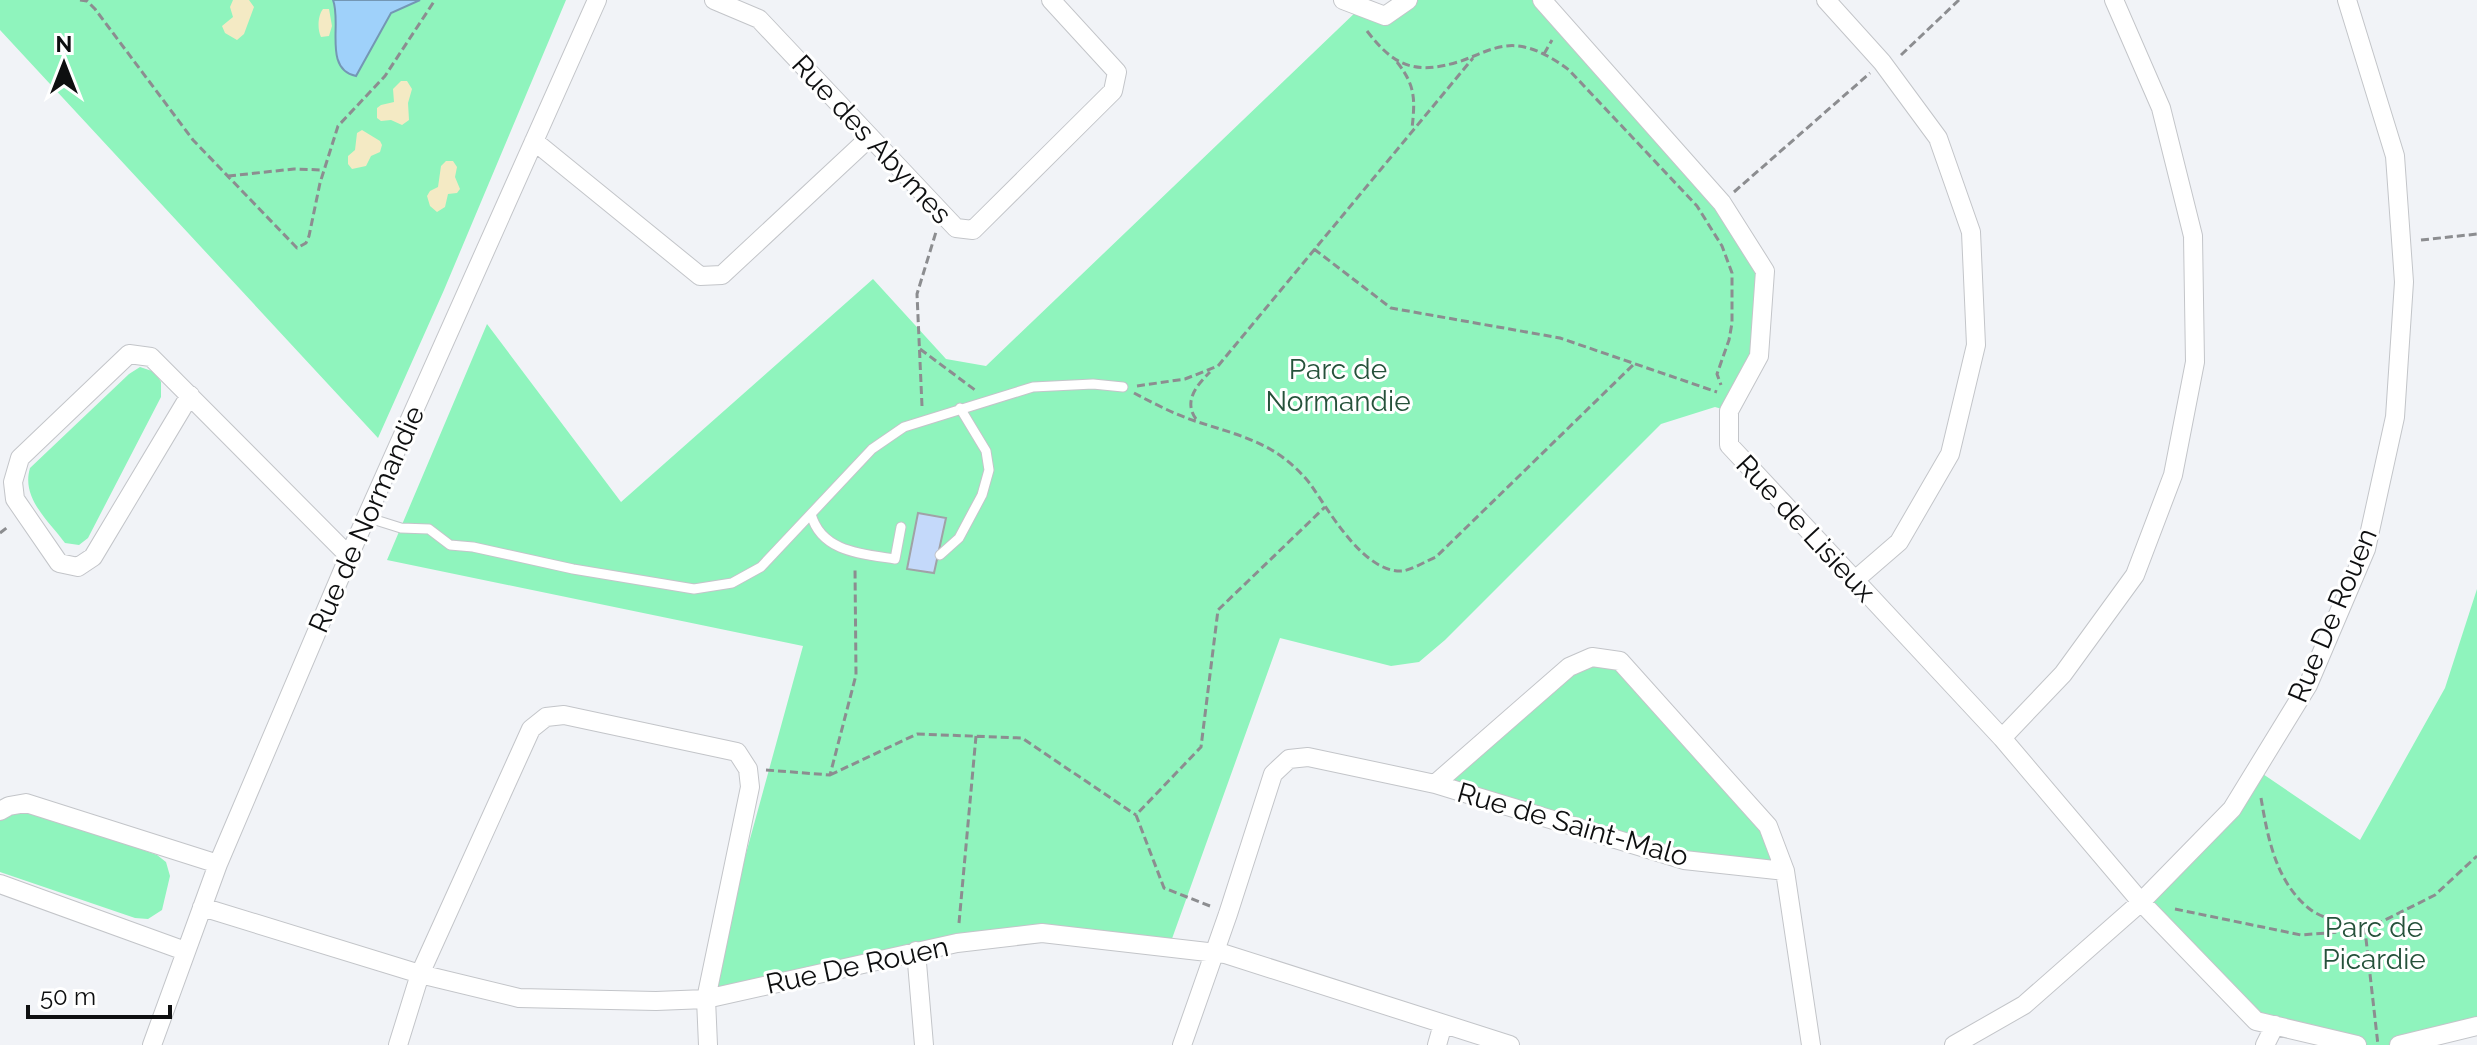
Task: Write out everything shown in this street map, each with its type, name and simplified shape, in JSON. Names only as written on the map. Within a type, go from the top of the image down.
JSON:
[{"type":"street","name":"Rue de Normandie","points":[[152,1045],[218,864],[349,556],[597,0]]},
{"type":"street","name":"Rue des Abymes","points":[[714,0],[759,19],[956,228],[973,230],[1113,91],[1117,72],[1051,0]]},
{"type":"street","points":[[1351,4],[1385,16],[1408,0]]},
{"type":"street","name":"Rue de Lisieux","points":[[1542,0],[1722,203],[1765,271],[1759,356],[1729,411],[1729,445],[2002,738],[2141,902],[2256,1021],[2357,1045]]},
{"type":"street","points":[[1826,0],[1884,66],[1938,138],[1971,232],[1976,345],[1950,454],[1899,542],[1855,580]]},
{"type":"street","points":[[2002,738],[2063,674],[2135,575],[2173,475],[2195,362],[2193,236],[2161,108],[2114,0]]},
{"type":"street","name":"Rue De Rouen","points":[[1954,1045],[2024,1005],[2141,902],[2232,809],[2308,685],[2366,549],[2395,417],[2404,282],[2395,156],[2347,0]]},
{"type":"street","points":[[534,141],[700,276],[722,275],[869,138]]},
{"type":"street","points":[[190,395],[93,557],[78,567],[59,563],[15,499],[13,482],[20,458],[129,354],[151,357],[190,395],[349,556]]},
{"type":"street","name":"Rue de Saint-Malo","points":[[1182,1045],[1273,774],[1289,759],[1308,757],[1435,784],[1684,860],[1785,871],[1768,826],[1620,661],[1592,657],[1569,667],[1435,784]]},
{"type":"street","points":[[398,1045],[420,974],[531,729],[546,717],[564,715],[737,752],[748,769],[750,787],[706,999],[708,1045]]},
{"type":"street","points":[[0,811],[26,803],[218,864]]},
{"type":"street","points":[[1785,871],[1811,1045]]},
{"type":"street","points":[[0,884],[185,951]]},
{"type":"street","name":"Rue De Rouen","points":[[202,907],[420,974],[519,998],[706,999],[916,951],[1042,933],[1215,953],[1510,1045]]},
{"type":"street","points":[[916,951],[924,1045]]},
{"type":"street","points":[[1437,1045],[1443,1024]]},
{"type":"street","points":[[2265,1045],[2275,1025]]},
{"type":"street","points":[[2399,1045],[2477,1026]]},
{"type":"lane","points":[[366,517],[401,528],[429,529],[457,547],[473,547],[573,569],[694,589],[732,583],[761,567],[872,449],[904,427],[1033,387],[1058,384],[1123,387]]},
{"type":"lane","points":[[940,555],[959,538],[982,495],[989,470],[986,451],[960,408]]},
{"type":"lane","points":[[811,514],[814,527],[834,546],[895,559],[901,527]]},
{"type":"path","points":[[80,0],[87,1],[95,9],[185,130],[297,248],[306,243],[309,236],[338,126],[385,76],[435,0]]},
{"type":"path","points":[[1722,203],[1959,0]]},
{"type":"path","points":[[1351,4],[1366,29],[1397,62],[1411,83],[1415,101],[1412,132]]},
{"type":"path","points":[[1397,62],[1409,66],[1441,65],[1508,45],[1530,49],[1557,60],[1569,70],[1705,216],[1722,246],[1732,273],[1732,323],[1717,374],[1719,382],[1735,399]]},
{"type":"path","points":[[1123,387],[1185,379],[1218,366],[1476,55]]},
{"type":"path","points":[[228,176],[294,169],[324,170]]},
{"type":"path","points":[[922,421],[917,294],[941,213]]},
{"type":"path","points":[[2401,243],[2477,234]]},
{"type":"path","points":[[1314,249],[1391,308],[1560,338],[1735,399]]},
{"type":"path","points":[[919,349],[987,400]]},
{"type":"path","points":[[1123,387],[1198,422],[1250,439],[1274,451],[1293,465],[1336,525],[1355,545],[1380,565],[1402,571],[1436,557],[1634,364]]},
{"type":"path","points":[[1198,422],[1192,415],[1192,393],[1213,369]]},
{"type":"path","points":[[1136,815],[1201,747],[1218,610],[1325,507]]},
{"type":"path","points":[[830,775],[856,675],[855,551]]},
{"type":"path","points":[[748,769],[830,775],[917,734],[1022,738],[1136,815],[1164,888],[1228,914]]},
{"type":"path","points":[[957,943],[976,736]]},
{"type":"path","points":[[2257,770],[2268,838],[2284,881],[2313,911],[2365,930]]},
{"type":"path","points":[[2141,902],[2301,935],[2365,930],[2435,895],[2477,856]]},
{"type":"path","points":[[2365,930],[2378,1045]]},
{"type":"green space","points":[[0,0],[566,0],[378,438],[0,30]]},
{"type":"green space","name":"Parc de Normandie","points":[[1408,0],[1542,0],[1722,203],[1765,271],[1759,356],[1729,411],[1715,407],[1661,424],[1445,640],[1419,662],[1391,666],[1280,638],[1169,947],[1042,933],[706,999],[803,646],[387,560],[487,324],[621,502],[873,279],[946,359],[986,366],[1360,8],[1385,16]]},
{"type":"green space","points":[[140,367],[155,372],[161,382],[161,397],[88,538],[79,545],[65,543],[33,499],[28,479],[30,468]]},
{"type":"green space","name":"Parc de Picardie","points":[[2477,589],[2477,1019],[2394,1045],[2357,1045],[2256,1021],[2141,902],[2257,770],[2360,840],[2445,688]]},
{"type":"green space","points":[[1620,661],[1768,826],[1785,871],[1684,860],[1435,784],[1569,667]]},
{"type":"green space","points":[[21,812],[47,815],[157,855],[166,862],[170,876],[162,910],[148,919],[135,918],[0,872],[0,819]]},
{"type":"sand","points":[[233,0],[249,0],[254,7],[244,34],[237,40],[225,33],[222,26],[233,17],[230,7]]},
{"type":"sand","points":[[323,9],[329,9],[332,26],[329,36],[321,37],[319,22]]},
{"type":"sand","points":[[401,81],[407,81],[412,89],[408,103],[409,120],[402,125],[391,120],[381,121],[377,118],[377,108],[394,102],[393,89]]},
{"type":"sand","points":[[362,130],[382,145],[380,152],[371,156],[366,166],[352,169],[348,156],[355,150],[357,133]]},
{"type":"sand","points":[[446,161],[453,161],[457,167],[455,177],[460,189],[457,193],[448,194],[445,207],[437,212],[430,206],[427,196],[438,187],[441,166]]},
{"type":"water","points":[[333,0],[420,0],[391,13],[356,76],[346,72],[337,55]]},
{"type":"building","points":[[918,513],[946,518],[934,573],[907,569]]}]
